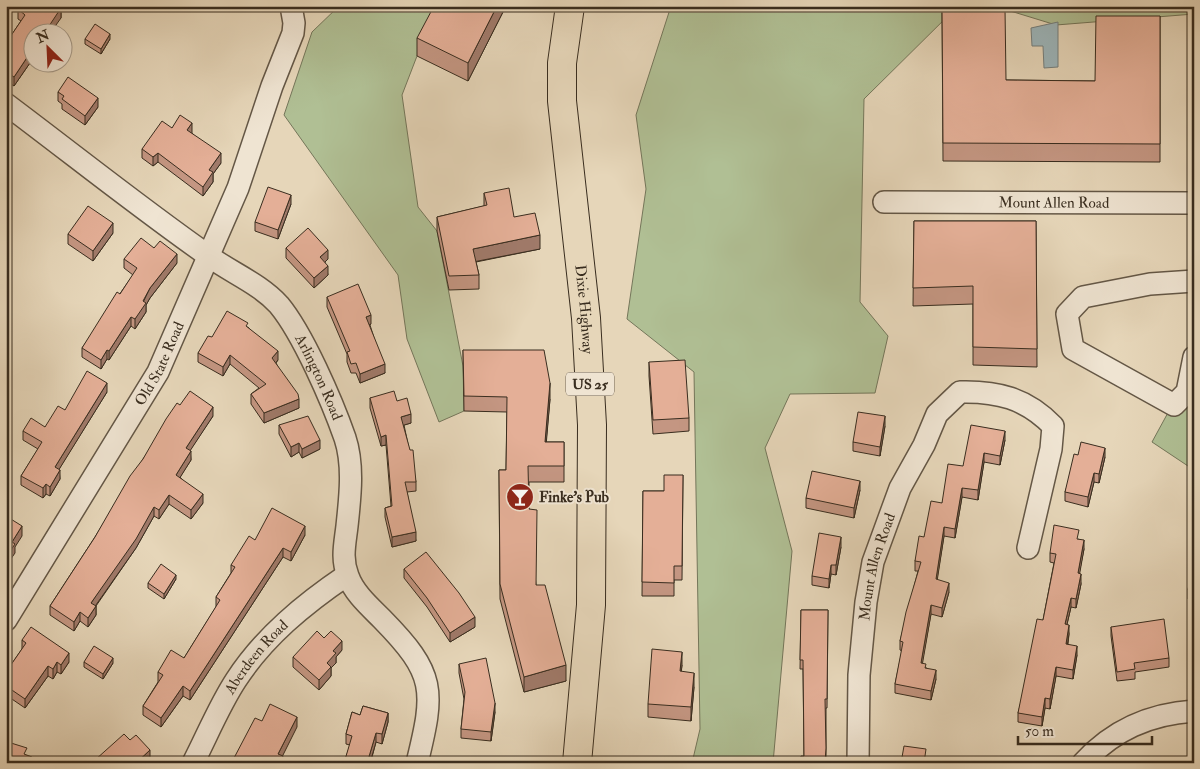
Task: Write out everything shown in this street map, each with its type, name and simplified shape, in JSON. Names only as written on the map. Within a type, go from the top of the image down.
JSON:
[{"type":"main road","name":"Dixie Highway","points":[[570,6],[562,63],[562,101],[586,318],[592,425],[591,605],[577,763]]},
{"type":"street","name":"Old State Road","points":[[6,620],[12,596],[158,372],[210,257],[238,188],[272,86],[293,33],[294,23],[291,6]]},
{"type":"street","name":"Arlington Road","points":[[6,104],[210,257],[263,290],[289,318],[318,374],[345,440],[350,491],[342,555],[347,575],[364,601],[407,645],[427,683],[430,698],[429,708],[417,763]]},
{"type":"street","name":"Mount Allen Road","points":[[884,202],[1194,203]]},
{"type":"street","points":[[1194,281],[1150,284],[1084,297],[1067,314],[1073,349],[1174,405],[1187,392],[1194,357]]},
{"type":"street","name":"Mount Allen Road","points":[[858,763],[860,675],[866,602],[874,562],[900,488],[924,445],[937,414],[960,392],[988,392],[1014,400],[1040,412],[1053,426],[1051,449],[1028,548]]},
{"type":"street","name":"Aberdeen Road","points":[[193,763],[234,682],[249,661],[280,627],[313,599],[347,575]]},
{"type":"street","points":[[1083,763],[1099,746],[1121,730],[1145,719],[1171,712],[1194,711]]},
{"type":"green space","points":[[339,6],[443,6],[417,56],[402,95],[418,207],[437,231],[463,366],[464,411],[439,422],[407,339],[398,275],[284,115],[312,32]]},
{"type":"green space","points":[[671,6],[958,6],[864,99],[860,302],[888,336],[875,393],[790,394],[765,448],[792,551],[773,763],[692,763],[700,729],[694,372],[627,319],[646,189],[636,115]]},
{"type":"green space","points":[[994,6],[1194,6],[1194,14],[1056,25]]},
{"type":"green space","points":[[1194,365],[1194,470],[1152,442]]},
{"type":"water","points":[[1058,22],[1058,67],[1044,68],[1043,46],[1032,46],[1031,28]]},
{"type":"building","points":[[20,6],[58,6],[61,8],[52,22],[22,22],[22,65],[14,77],[6,72],[6,43],[25,15],[18,9]]},
{"type":"building","points":[[434,6],[497,6],[468,63],[417,38]]},
{"type":"building","points":[[942,6],[1001,6],[1001,8],[1005,9],[1006,80],[1095,81],[1096,16],[1160,16],[1160,144],[943,143]]},
{"type":"building","points":[[95,24],[110,34],[101,49],[85,39]]},
{"type":"building","points":[[68,77],[98,98],[85,116],[62,99],[64,96],[58,92]]},
{"type":"building","points":[[180,115],[192,123],[187,130],[221,153],[209,170],[213,172],[203,187],[158,153],[153,157],[142,149],[162,121],[172,128]]},
{"type":"building","points":[[268,187],[291,195],[278,230],[255,222]]},
{"type":"building","points":[[509,188],[514,217],[535,213],[540,235],[473,249],[479,275],[449,276],[437,217],[487,205],[484,193]]},
{"type":"building","points":[[88,206],[113,223],[93,251],[68,234]]},
{"type":"building","points":[[914,221],[1036,221],[1037,349],[973,347],[973,286],[913,288]]},
{"type":"building","points":[[308,228],[328,250],[320,257],[328,266],[314,278],[286,248]]},
{"type":"building","points":[[141,238],[154,248],[160,241],[177,254],[150,288],[143,301],[146,303],[135,319],[131,317],[101,360],[82,348],[117,292],[120,294],[137,268],[124,259]]},
{"type":"building","points":[[358,284],[371,315],[366,317],[385,364],[360,374],[356,363],[351,364],[347,352],[350,351],[327,297]]},
{"type":"building","points":[[227,311],[248,323],[246,326],[278,351],[272,358],[298,394],[299,399],[264,413],[251,394],[266,384],[230,355],[223,367],[198,353],[208,336],[212,337]]},
{"type":"building","points":[[463,350],[544,350],[550,383],[545,442],[564,442],[564,466],[528,466],[529,509],[537,510],[536,585],[545,585],[566,665],[524,677],[500,584],[499,470],[506,470],[507,397],[464,396]]},
{"type":"building","points":[[685,360],[689,418],[653,420],[649,362]]},
{"type":"building","points":[[87,371],[107,383],[55,467],[60,470],[50,487],[46,484],[43,488],[21,476],[42,442],[23,431],[31,418],[45,427],[58,406],[65,410]]},
{"type":"building","points":[[190,391],[213,407],[186,448],[191,451],[176,475],[203,494],[191,510],[169,495],[159,510],[154,507],[136,539],[91,603],[96,606],[88,618],[80,612],[74,622],[50,606],[95,537],[166,419],[177,403],[180,405]]},
{"type":"building","points":[[394,391],[397,401],[407,398],[411,414],[401,417],[410,450],[413,450],[416,482],[405,482],[416,532],[392,537],[385,508],[392,506],[386,435],[381,437],[370,398]]},
{"type":"building","points":[[858,412],[885,416],[880,447],[853,442]]},
{"type":"building","points":[[308,416],[320,440],[302,449],[299,443],[291,447],[279,425]]},
{"type":"building","points":[[971,425],[1005,431],[1000,456],[984,453],[978,490],[962,488],[955,529],[944,527],[936,579],[949,583],[942,608],[931,605],[921,663],[926,664],[925,668],[936,670],[931,691],[895,684],[903,642],[900,641],[906,612],[921,562],[915,561],[919,536],[924,537],[931,501],[942,503],[948,464],[963,466]]},
{"type":"building","points":[[1081,442],[1105,448],[1099,474],[1094,473],[1088,497],[1065,492],[1074,454],[1078,455]]},
{"type":"building","points":[[812,471],[860,481],[854,508],[806,498]]},
{"type":"building","points":[[664,475],[683,475],[682,566],[674,566],[674,583],[642,582],[643,491],[664,491]]},
{"type":"building","points":[[272,508],[305,526],[291,552],[283,548],[190,691],[183,686],[161,718],[143,706],[163,675],[158,672],[171,650],[184,658],[220,600],[216,597],[235,567],[231,565],[249,536],[255,540]]},
{"type":"building","points":[[6,516],[22,526],[12,542],[15,544],[6,557]]},
{"type":"building","points":[[1054,525],[1079,530],[1077,539],[1084,540],[1078,573],[1081,574],[1076,599],[1071,598],[1065,624],[1069,625],[1066,644],[1077,646],[1073,670],[1056,667],[1050,699],[1045,698],[1042,717],[1018,713],[1037,619],[1043,620],[1056,554],[1050,553]]},
{"type":"building","points":[[819,533],[841,537],[836,565],[831,565],[829,579],[812,576]]},
{"type":"building","points":[[426,552],[459,593],[475,617],[450,633],[427,598],[404,569]]},
{"type":"building","points":[[1194,555],[1194,590],[1188,590]]},
{"type":"building","points":[[161,564],[176,575],[164,594],[148,583]]},
{"type":"building","points":[[801,610],[828,610],[825,763],[800,763],[801,756],[804,756],[803,660],[800,660]]},
{"type":"building","points":[[1164,619],[1169,658],[1134,663],[1135,669],[1117,672],[1111,627]]},
{"type":"building","points":[[31,627],[69,653],[61,665],[57,662],[53,669],[48,666],[25,699],[6,686],[6,672],[26,643],[22,640]]},
{"type":"building","points":[[317,631],[324,638],[331,631],[342,641],[333,651],[336,653],[327,663],[331,667],[319,680],[293,657]]},
{"type":"building","points":[[94,646],[113,658],[103,674],[84,662]]},
{"type":"building","points":[[652,649],[682,652],[680,671],[694,673],[691,707],[648,704]]},
{"type":"building","points":[[486,658],[495,703],[491,732],[461,729],[465,692],[459,664]]},
{"type":"building","points":[[270,704],[297,717],[278,754],[283,756],[280,763],[234,763],[234,758],[255,718],[262,721]]},
{"type":"building","points":[[363,706],[388,713],[382,734],[376,733],[368,760],[373,763],[344,763],[352,736],[346,734],[352,712],[360,715]]},
{"type":"building","points":[[124,734],[130,740],[136,735],[150,750],[136,763],[97,763],[95,760]]},
{"type":"building","points":[[11,743],[27,748],[24,754],[32,757],[30,763],[6,763],[6,748],[8,749]]},
{"type":"building","points":[[904,746],[926,749],[924,763],[901,763]]},
{"type":"place","name":"Finke's Pub","points":[[520,497]]}]
